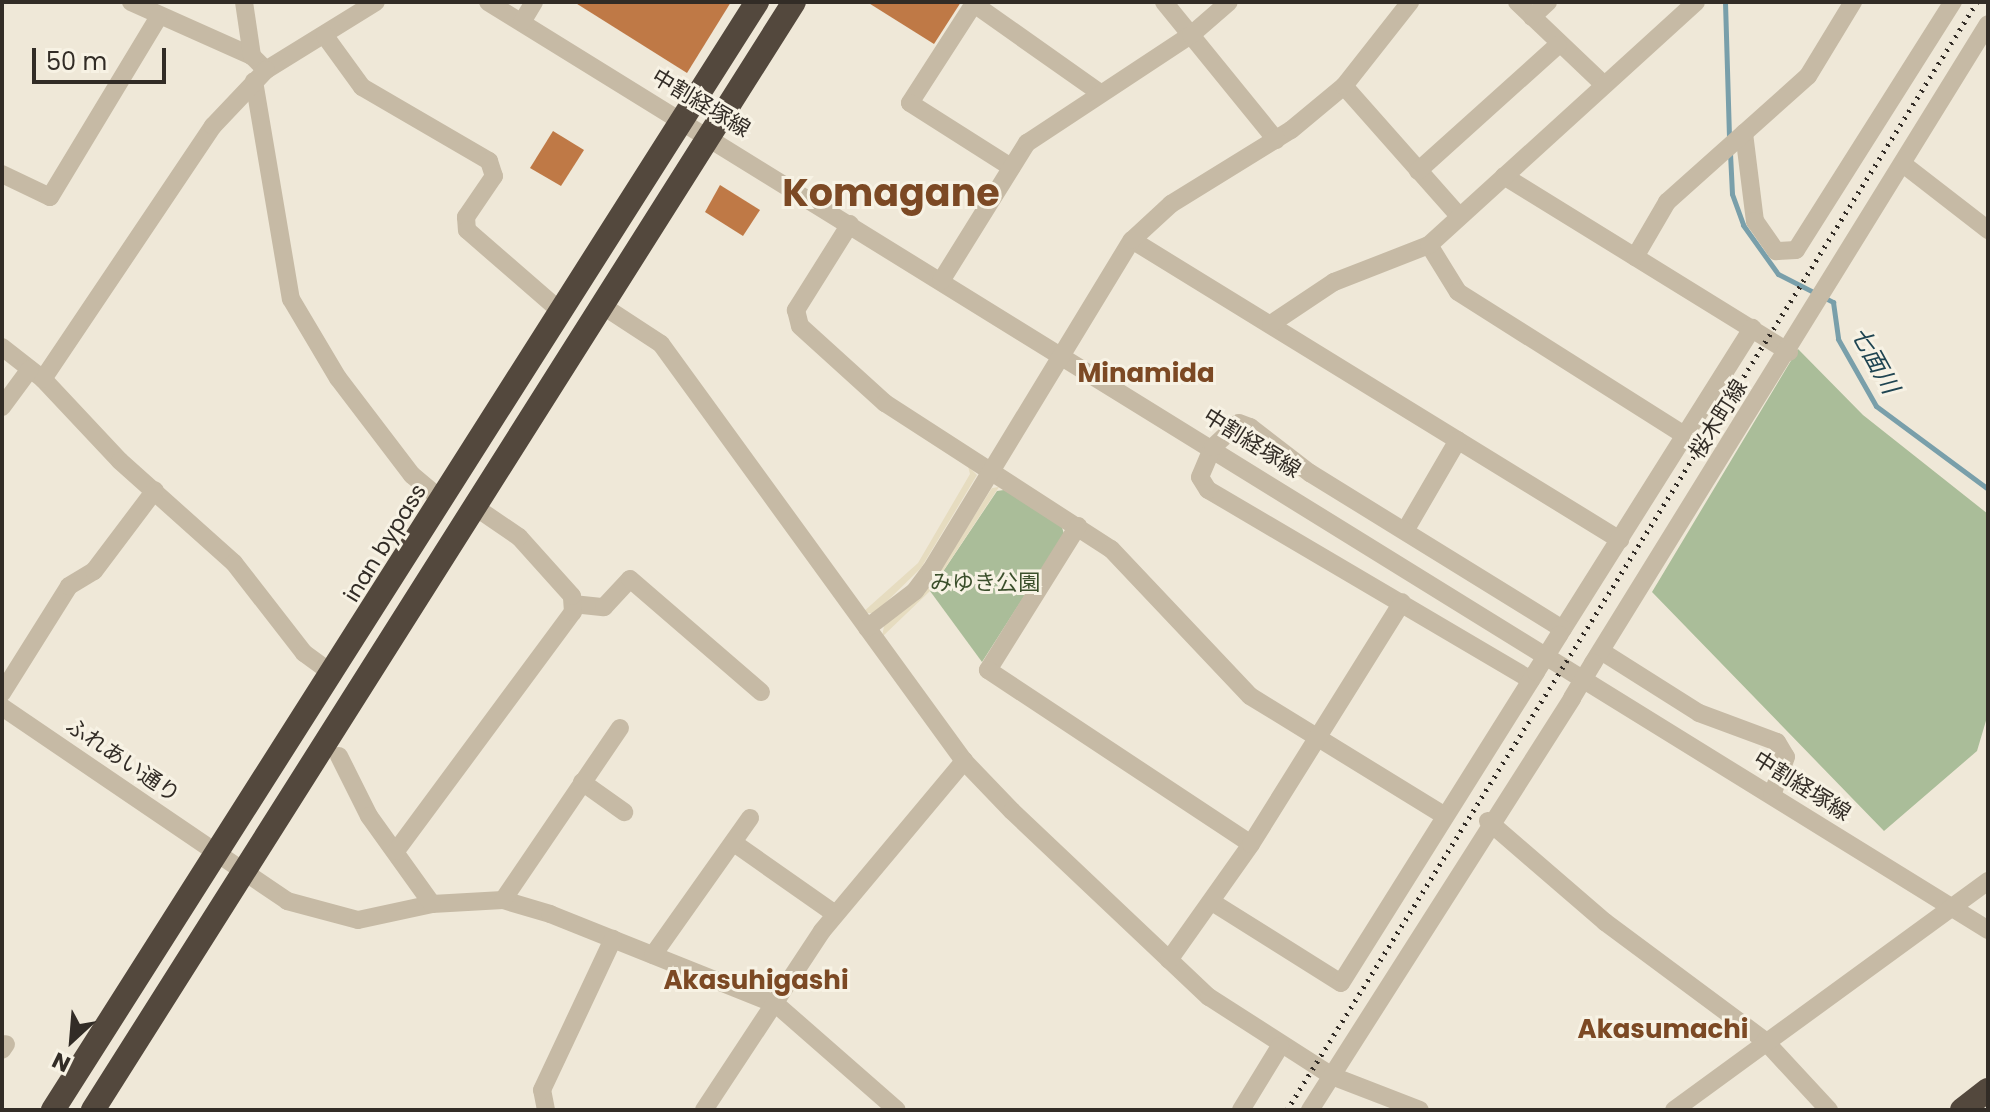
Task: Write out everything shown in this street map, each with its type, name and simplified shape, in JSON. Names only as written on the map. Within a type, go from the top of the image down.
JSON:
[{"type":"highway","name":"inan bypass","points":[[53,1110],[443,501],[559,310],[757,2]]},
{"type":"highway","points":[[93,1110],[794,2]]},
{"type":"highway","points":[[1962,1110],[1988,1090]]},
{"type":"street","points":[[131,2],[257,69]]},
{"type":"street","points":[[244,2],[291,299],[338,378],[412,475],[443,501]]},
{"type":"street","points":[[2,407],[36,374],[257,69],[325,36],[376,2]]},
{"type":"street","name":"中割経塚線","points":[[488,2],[710,135],[1988,930]]},
{"type":"street","points":[[522,22],[534,2]]},
{"type":"street","points":[[1164,2],[1276,140]]},
{"type":"street","points":[[941,281],[1027,143],[1191,35],[1229,2]]},
{"type":"street","points":[[867,628],[915,591],[1132,240],[1171,204],[1276,140],[1344,86],[1410,2]]},
{"type":"street","points":[[1517,2],[1558,45],[1603,84]]},
{"type":"street","points":[[1532,17],[1548,2]]},
{"type":"street","points":[[1271,324],[1334,282],[1429,245],[1696,2]]},
{"type":"street","points":[[1635,257],[1667,202],[1808,76],[1853,2]]},
{"type":"street","points":[[1742,135],[1755,221],[1776,251],[1796,250],[1953,2]]},
{"type":"street","points":[[1011,167],[910,103],[975,3],[1100,93]]},
{"type":"street","points":[[2,174],[50,197],[158,18]]},
{"type":"street","name":"桜木町線","points":[[1310,1110],[1488,821],[1572,698],[1789,352],[1988,24]]},
{"type":"street","points":[[325,36],[362,87],[489,161],[494,176],[466,217],[467,230],[559,310]]},
{"type":"street","points":[[1418,171],[1558,45]]},
{"type":"street","points":[[1344,86],[1459,216]]},
{"type":"street","points":[[1903,164],[1988,230]]},
{"type":"street","points":[[1504,176],[1789,352]]},
{"type":"street","points":[[850,224],[796,310],[800,326],[885,403],[1111,549],[1250,696],[1445,816]]},
{"type":"street","points":[[1132,240],[1620,540]]},
{"type":"street","points":[[1429,245],[1458,292],[1683,434]]},
{"type":"street","points":[[603,306],[661,344],[964,761],[1169,960],[1280,1046],[1332,1076],[1420,1110]]},
{"type":"street","points":[[1212,902],[1341,983],[1752,328]]},
{"type":"street","points":[[2,347],[36,374],[234,563],[304,653],[333,674]]},
{"type":"street","points":[[1533,676],[1208,490],[1200,477],[1213,447],[1239,423],[1250,427],[1561,632]]},
{"type":"street","points":[[1405,531],[1458,440]]},
{"type":"street","points":[[2,693],[69,586],[94,571],[155,490]]},
{"type":"street","points":[[396,851],[540,665],[543,646],[573,612],[573,604],[519,537],[475,507]]},
{"type":"street","points":[[1078,526],[988,670],[1251,844]]},
{"type":"street","points":[[573,604],[604,607],[630,579],[761,692]]},
{"type":"street","points":[[1169,960],[1251,844],[1402,602]]},
{"type":"street","points":[[1597,657],[1699,713],[1777,742],[1786,757],[1772,795]]},
{"type":"street","name":"ふれあい通り","points":[[2,707],[246,870],[287,901],[328,917],[358,920],[432,904],[503,900]]},
{"type":"street","points":[[620,728],[503,900],[613,939],[777,1005],[897,1110]]},
{"type":"street","points":[[339,756],[369,816],[432,904]]},
{"type":"street","points":[[704,1110],[777,1005],[780,989],[835,914],[964,761]]},
{"type":"street","points":[[582,782],[624,812]]},
{"type":"street","points":[[653,955],[750,818]]},
{"type":"street","points":[[1488,821],[1605,922],[1765,1041],[1829,1110]]},
{"type":"street","points":[[734,843],[835,914]]},
{"type":"street","points":[[1674,1110],[1988,881]]},
{"type":"street","points":[[546,1110],[542,1090],[613,939]]},
{"type":"street","points":[[1241,1110],[1280,1046]]},
{"type":"green space","points":[[1798,349],[1863,415],[1988,514],[1988,714],[1977,751],[1884,831],[1652,592]]},
{"type":"green space","name":"みゆき公園","points":[[1004,490],[1061,524],[1064,534],[982,662],[930,591],[997,491]]},
{"type":"shaded area","points":[[968,466],[977,475],[921,568],[875,613],[862,613],[918,563],[970,474]]},
{"type":"shaded area","points":[[999,487],[930,591],[882,637],[884,626],[936,576],[992,488]]},
{"type":"building","points":[[574,2],[731,2],[687,73]]},
{"type":"building","points":[[867,2],[961,2],[934,44]]},
{"type":"building","points":[[553,131],[584,150],[561,186],[530,168]]},
{"type":"building","points":[[720,185],[760,210],[743,236],[705,212]]},
{"type":"waterway","name":"七面川","points":[[1725,2],[1729,139]]},
{"type":"waterway","name":"七面川","points":[[1730,153],[1732,194],[1743,225],[1778,274],[1833,302],[1838,339],[1876,406],[1988,489]]},
{"type":"railway","points":[[1287,1110],[1977,2]]},
{"type":"district","name":"Komagane","points":[[891,193]]},
{"type":"district","name":"Minamida","points":[[1146,374]]},
{"type":"district","name":"Akasuhigashi","points":[[756,981]]},
{"type":"district","name":"Akasumachi","points":[[1663,1030]]}]
